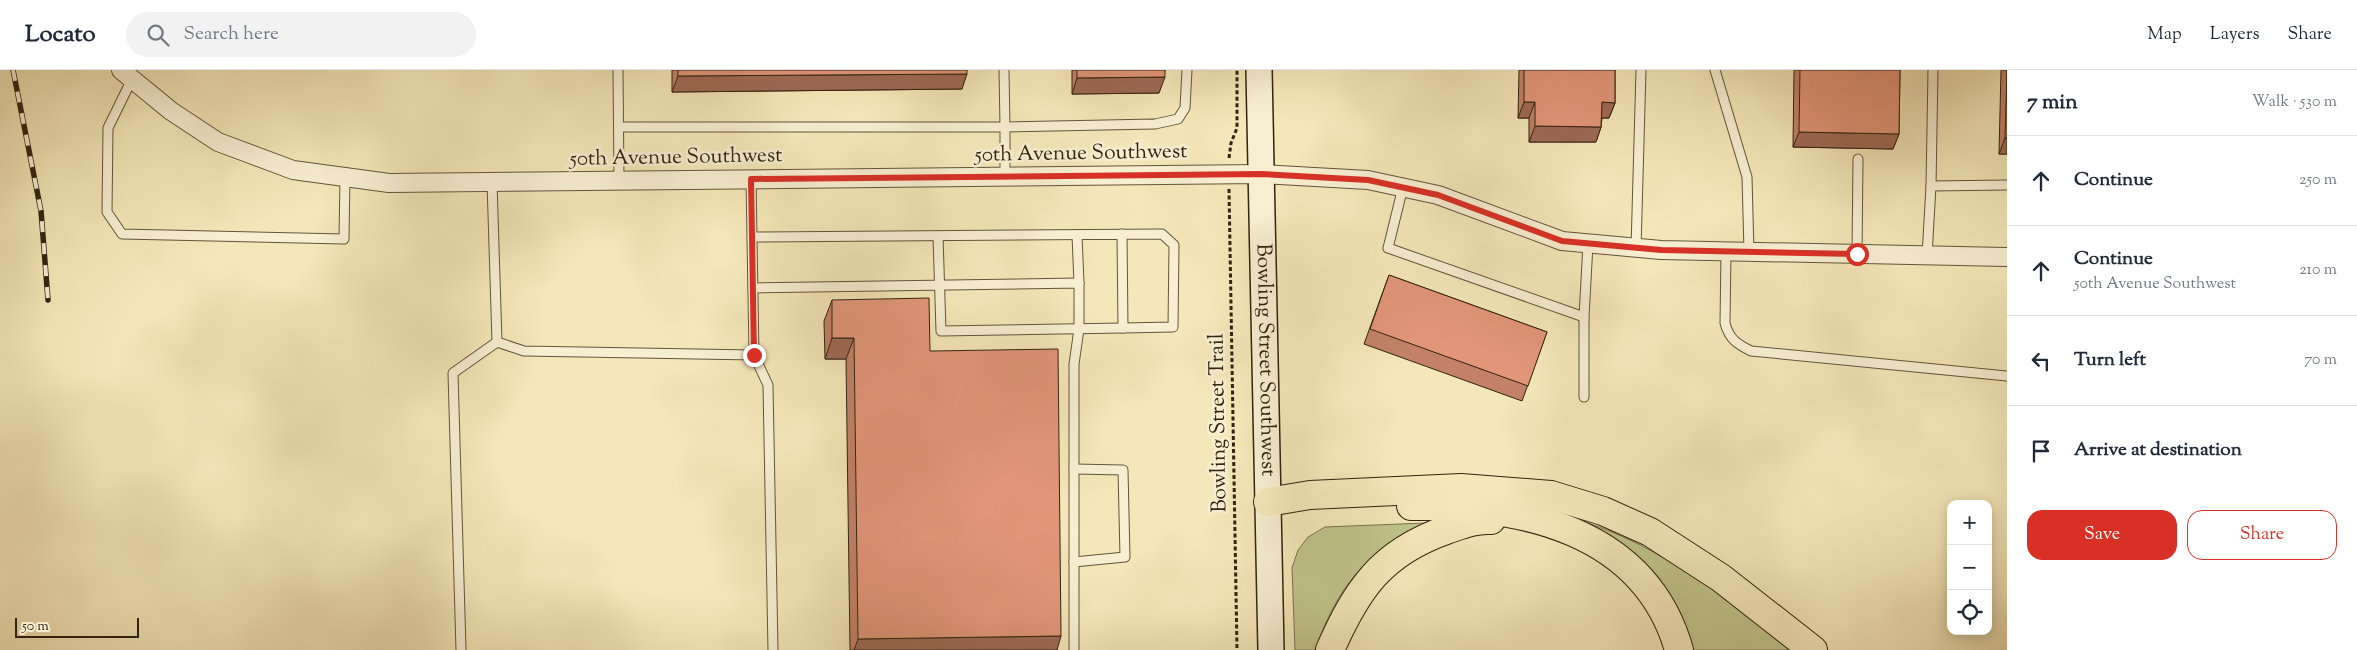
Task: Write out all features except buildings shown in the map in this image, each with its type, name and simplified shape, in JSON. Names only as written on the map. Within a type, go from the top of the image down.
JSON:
[{"type":"highway","points":[[1268,502],[1310,495],[1461,488],[1551,495],[1603,511],[1650,532],[1721,578],[1813,650]]},
{"type":"highway","points":[[1268,502],[1309,508],[1418,506],[1494,510],[1574,531],[1601,545],[1630,566],[1650,588],[1662,607],[1679,650]]},
{"type":"highway","points":[[1330,650],[1344,619],[1361,590],[1382,566],[1408,548],[1427,537],[1477,519],[1544,522]]},
{"type":"main road","name":"Bowling Street Southwest","points":[[1259,70],[1271,650]]},
{"type":"street","name":"50th Avenue Southwest","points":[[127,74],[171,111],[218,142],[293,170],[389,183],[1261,174],[1368,180],[1403,187],[1438,195],[1562,241],[1588,244],[1726,252],[2007,257]]},
{"type":"lane","points":[[618,70],[619,181]]},
{"type":"lane","points":[[1004,70],[1005,177]]},
{"type":"lane","points":[[619,127],[1005,127],[1155,124],[1178,119],[1185,108],[1188,70]]},
{"type":"lane","points":[[1636,248],[1641,70]]},
{"type":"lane","points":[[1715,70],[1747,177],[1749,252]]},
{"type":"lane","points":[[1926,256],[1932,186],[1934,70]]},
{"type":"lane","points":[[127,74],[108,128],[107,212],[122,234],[344,239],[345,177]]},
{"type":"lane","points":[[1857,254],[1858,159]]},
{"type":"lane","points":[[751,179],[754,355],[768,385],[773,650]]},
{"type":"lane","points":[[492,182],[497,342]]},
{"type":"lane","points":[[1932,186],[2007,186]]},
{"type":"lane","points":[[1403,187],[1388,248],[1584,317]]},
{"type":"lane","points":[[1074,650],[1074,364],[1079,329],[1077,234]]},
{"type":"lane","points":[[1122,234],[1123,328]]},
{"type":"lane","points":[[752,237],[1162,234],[1174,245],[1173,328],[941,331],[938,236]]},
{"type":"lane","points":[[1584,398],[1584,317],[1588,244]]},
{"type":"lane","points":[[1726,252],[1725,323],[1728,334],[1736,343],[1751,351],[2007,376]]},
{"type":"lane","points":[[753,288],[1079,282]]},
{"type":"lane","points":[[497,342],[524,350],[754,355]]},
{"type":"lane","points":[[460,650],[453,373],[497,342]]},
{"type":"lane","points":[[1074,469],[1123,470],[1125,557],[1074,562]]},
{"type":"path","points":[[1228,158],[1237,128],[1237,70]]},
{"type":"path","name":"Bowling Street Trail","points":[[1230,195],[1237,650]]},
{"type":"green space","points":[[1558,515],[1622,536],[1652,551],[1710,588],[1791,650],[1691,650],[1685,626],[1663,589]]},
{"type":"green space","points":[[1425,523],[1385,548],[1356,574],[1344,589],[1334,607],[1315,650],[1295,650],[1292,568],[1298,550],[1308,537],[1325,527]]},
{"type":"railway","points":[[13,70],[41,211],[48,300]]},
{"type":"route","points":[[754,355],[751,179],[1261,174],[1368,180],[1438,195],[1562,241],[1661,250],[1857,254]]}]
